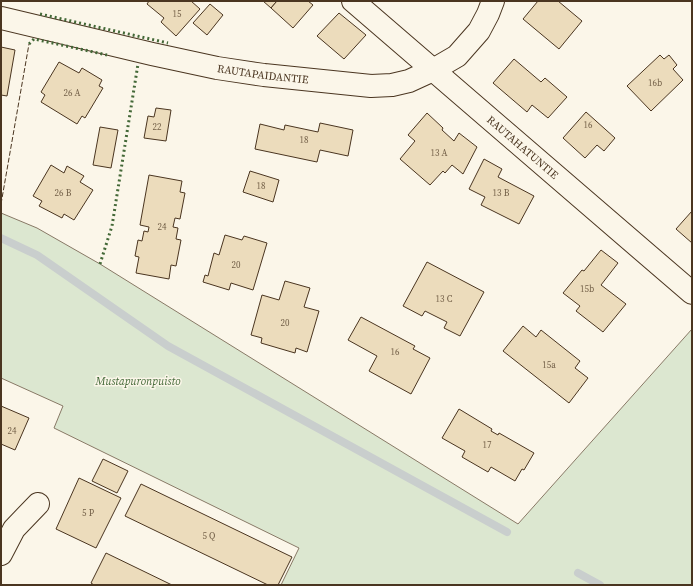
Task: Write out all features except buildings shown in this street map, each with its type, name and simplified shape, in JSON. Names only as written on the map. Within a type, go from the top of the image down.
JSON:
[{"type":"street","name":"RAUTAHATUNTIE","points":[[353,1],[692,293]]},
{"type":"street","name":"RAUTAPAIDANTIE","points":[[1,18],[217,68],[264,75],[371,86],[409,81],[433,70],[457,56],[479,31],[493,1]]},
{"type":"street","points":[[1,554],[14,529],[38,504]]},
{"type":"green space","name":"Mustapuronpuisto","points":[[1,213],[37,228],[100,264],[518,524],[692,329],[692,585],[281,585],[299,548],[54,428],[63,406],[1,378]]},
{"type":"waterway","points":[[1,238],[37,255],[168,346],[507,532]]},
{"type":"waterway","points":[[578,573],[600,585]]},
{"type":"hedge","points":[[40,14],[168,43]]},
{"type":"hedge","points":[[29,44],[34,39],[107,55]]},
{"type":"hedge","points":[[100,264],[112,226],[138,64]]},
{"type":"fence","points":[[1,204],[29,44]]}]
